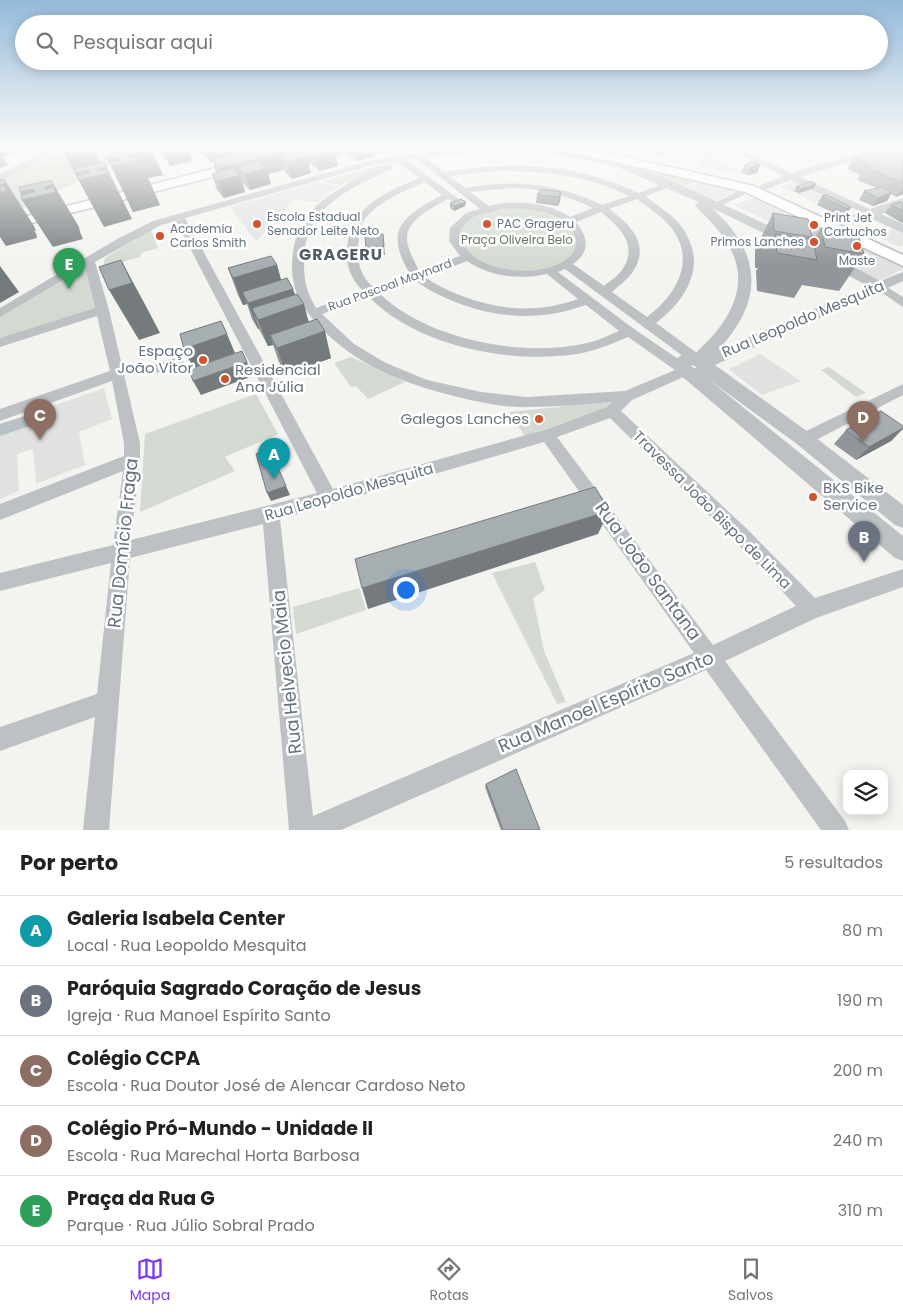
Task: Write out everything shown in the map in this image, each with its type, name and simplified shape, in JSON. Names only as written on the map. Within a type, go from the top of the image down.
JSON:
[{"type":"main road","points":[[0,220],[140,187]]},
{"type":"main road","points":[[0,227],[152,187]]},
{"type":"main road","points":[[735,187],[749,190],[903,252]]},
{"type":"main road","points":[[764,187],[903,261]]},
{"type":"street","points":[[0,314],[140,231],[179,217],[287,187]]},
{"type":"street","points":[[349,187],[327,201],[314,214],[303,231],[298,247],[298,279],[303,297],[313,313],[349,348],[381,366],[424,384],[481,397],[527,402],[627,396]]},
{"type":"street","points":[[409,187],[388,197],[359,221],[353,238],[352,260],[358,278],[370,292],[398,316],[427,330],[466,343],[502,349],[571,350],[591,347],[629,332]]},
{"type":"street","points":[[438,187],[475,213]]},
{"type":"street","points":[[457,187],[486,209]]},
{"type":"street","points":[[462,190],[483,187]]},
{"type":"street","points":[[524,187],[537,187],[574,195],[603,208],[626,227],[635,249],[634,260],[629,272],[619,283],[605,292]]},
{"type":"street","points":[[614,187],[638,196],[662,213],[679,232],[686,247],[689,263],[687,278],[680,294],[666,309],[648,323]]},
{"type":"street","points":[[568,220],[667,187]]},
{"type":"street","points":[[674,187],[711,213],[730,233],[740,248],[746,268],[746,285],[734,317],[724,332],[695,366]]},
{"type":"street","points":[[676,187],[794,242],[879,286],[903,303]]},
{"type":"street","points":[[815,187],[903,228]]},
{"type":"street","points":[[715,205],[749,190]]},
{"type":"street","points":[[449,195],[426,208],[403,231],[401,243],[416,276],[443,292],[468,303],[497,312],[532,313],[564,309],[587,300]]},
{"type":"street","points":[[794,242],[903,202]]},
{"type":"street","points":[[500,206],[530,207],[550,212],[568,220],[576,229],[581,238],[581,247],[576,256],[566,264],[550,271],[535,274],[504,273],[476,264],[458,250],[454,242],[454,233],[458,225],[475,213],[486,209],[500,206]]},
{"type":"street","points":[[179,217],[328,497]]},
{"type":"street","name":"Rua Pascoal Maynard","points":[[313,313],[466,258]]},
{"type":"street","name":"Rua Domício Fraga","points":[[89,261],[103,310],[132,442],[132,460],[96,830]]},
{"type":"street","points":[[566,264],[648,323],[903,550]]},
{"type":"street","points":[[550,271],[629,332],[695,366],[804,439],[903,518]]},
{"type":"street","name":"Rua Leopoldo Mesquita","points":[[0,582],[271,514],[547,435],[612,412],[627,396],[903,276]]},
{"type":"street","points":[[0,343],[103,310]]},
{"type":"street","points":[[0,415],[118,374]]},
{"type":"street","points":[[804,439],[903,389]]},
{"type":"street","name":"Travessa João Bispo de Lima","points":[[612,412],[741,535],[812,609]]},
{"type":"street","name":"Rua João Santana","points":[[547,435],[836,830]]},
{"type":"street","points":[[0,512],[132,460]]},
{"type":"street","name":"Rua Helvecio Maia","points":[[271,514],[302,830]]},
{"type":"street","name":"Rua Manoel Espírito Santo","points":[[311,830],[711,658],[812,609],[903,578]]},
{"type":"street","points":[[0,739],[108,701]]},
{"type":"shaded area","name":"Escola Estadual Senador Leite Neto","points":[[301,187],[338,187],[318,202],[293,200],[256,242],[230,207]]},
{"type":"shaded area","points":[[731,187],[740,189],[716,201],[685,188]]},
{"type":"shaded area","points":[[782,187],[810,187],[831,197],[816,203]]},
{"type":"shaded area","points":[[756,197],[788,211],[768,221],[734,205]]},
{"type":"shaded area","points":[[896,227],[903,230],[903,245],[900,247],[874,235]]},
{"type":"shaded area","points":[[834,234],[903,267],[903,269],[879,281],[809,244]]},
{"type":"shaded area","points":[[760,354],[801,381],[762,395],[729,369]]},
{"type":"shaded area","points":[[181,356],[184,363],[157,373],[154,365]]},
{"type":"shaded area","points":[[104,388],[112,419],[79,432],[85,465],[36,484],[33,449],[17,454],[19,491],[0,499],[0,425]]},
{"type":"shaded area","points":[[46,409],[47,420],[0,436],[0,424]]},
{"type":"green space","points":[[6,187],[67,187],[23,208]]},
{"type":"green space","name":"Praça Oliveira Belo","points":[[530,208],[551,214],[563,220],[575,232],[577,246],[570,258],[563,263],[546,270],[527,272],[507,271],[476,263],[456,244],[462,222],[470,217],[487,211]]},
{"type":"green space","points":[[151,230],[158,248],[141,253],[140,257],[103,267],[105,258]]},
{"type":"green space","points":[[85,267],[95,310],[0,341],[0,316]]},
{"type":"green space","points":[[351,357],[405,382],[368,399],[356,386],[351,387],[334,363]]},
{"type":"green space","points":[[829,367],[866,393],[856,397],[821,370]]},
{"type":"green space","points":[[256,394],[278,434],[225,457],[235,471],[140,512],[145,434]]},
{"type":"green space","points":[[594,398],[610,402],[611,406],[525,436],[509,412],[560,407]]},
{"type":"green space","points":[[535,562],[545,590],[533,598],[544,651],[566,702],[557,704],[492,573]]},
{"type":"green space","points":[[359,588],[366,610],[296,634],[293,607]]},
{"type":"building","points":[[0,187],[5,187],[6,191],[0,192]]},
{"type":"building","points":[[19,187],[46,187],[45,189],[54,187],[55,192],[22,200],[21,195],[34,192],[34,189],[20,192]]},
{"type":"building","points":[[881,187],[892,192],[878,198],[864,191]]},
{"type":"building","points":[[541,189],[561,192],[559,197],[537,195]]},
{"type":"building","points":[[826,195],[851,207],[847,209],[822,196]]},
{"type":"building","points":[[461,199],[466,202],[454,206],[450,203]]},
{"type":"building","points":[[900,202],[903,204],[903,211],[891,205]]},
{"type":"building","points":[[773,213],[808,219],[812,237],[774,231]]},
{"type":"building","points":[[821,228],[858,234],[864,254],[825,247]]},
{"type":"building","points":[[383,234],[384,246],[366,248],[365,236]]},
{"type":"building","points":[[775,234],[813,240],[817,260],[777,253]]},
{"type":"building","points":[[271,256],[277,265],[233,278],[228,268]]},
{"type":"building","points":[[121,260],[132,283],[109,290],[99,267]]},
{"type":"building","points":[[287,278],[293,289],[248,303],[242,292]]},
{"type":"building","points":[[297,294],[304,304],[258,320],[252,308]]},
{"type":"building","points":[[317,319],[325,331],[277,348],[270,335]]},
{"type":"building","points":[[221,321],[227,334],[184,349],[180,334]]},
{"type":"building","points":[[242,351],[247,362],[193,381],[189,369]]},
{"type":"building","points":[[881,411],[903,426],[903,428],[869,447],[846,430]]},
{"type":"building","points":[[269,447],[286,486],[267,493],[256,454]]},
{"type":"building","points":[[595,487],[609,511],[362,588],[355,559]]},
{"type":"building","points":[[516,769],[540,830],[503,830],[486,784]]},
{"type":"place","name":"Escola Estadual Senador Leite Neto","points":[[257,224]]},
{"type":"place","name":"PAC Grageru","points":[[487,224]]},
{"type":"place","name":"Print Jet Cartuchos","points":[[814,225]]},
{"type":"place","name":"Academia Carlos Smith","points":[[160,236]]},
{"type":"place","name":"Primos Lanches","points":[[814,242]]},
{"type":"place","name":"Maste","points":[[857,246]]},
{"type":"place","name":"Praça da Rua G","points":[[69,289]]},
{"type":"place","name":"Espaço João Vitor","points":[[203,360]]},
{"type":"place","name":"Residencial Ana Júlia","points":[[225,379]]},
{"type":"place","name":"Galegos Lanches","points":[[539,419]]},
{"type":"place","name":"Colégio CCPA","points":[[40,440]]},
{"type":"place","name":"Colégio Pró-Mundo - Unidade II","points":[[863,442]]},
{"type":"place","name":"Galeria Isabela Center","points":[[274,479]]},
{"type":"place","name":"BKS Bike Service","points":[[813,497]]},
{"type":"place","name":"Paróquia Sagrado Coração de Jesus","points":[[864,562]]},
{"type":"district","name":"GRAGERU","points":[[341,254]]}]
